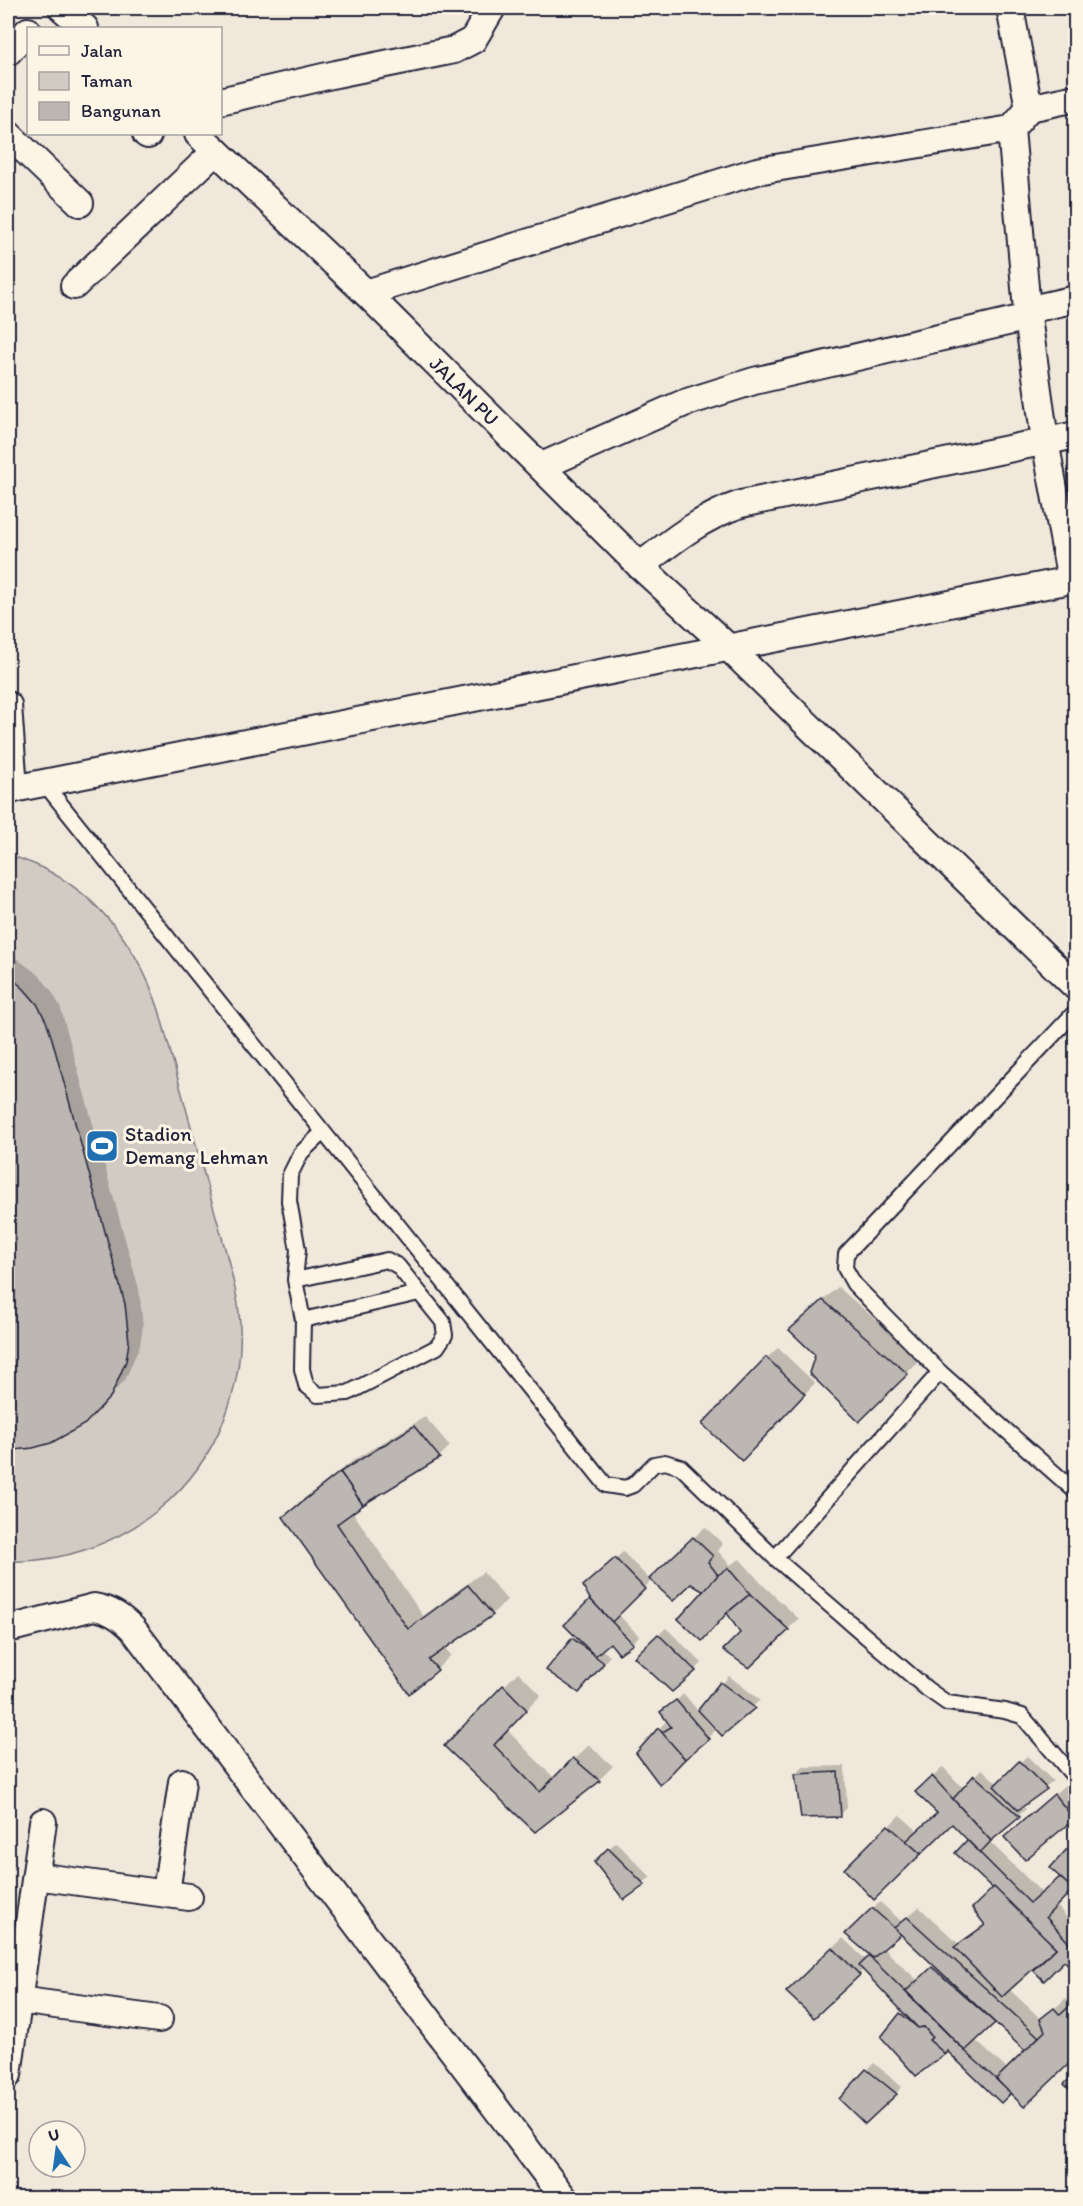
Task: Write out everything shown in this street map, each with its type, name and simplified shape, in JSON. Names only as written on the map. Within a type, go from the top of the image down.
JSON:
[{"type":"street","points":[[33,27],[51,8]]},
{"type":"street","points":[[62,8],[84,27]]},
{"type":"street","points":[[222,101],[454,50],[472,40],[492,8]]},
{"type":"street","points":[[1010,8],[1029,108]]},
{"type":"street","points":[[8,52],[27,33]]},
{"type":"street","points":[[366,293],[758,171],[1011,129],[1029,108],[1076,98]]},
{"type":"street","points":[[8,705],[11,790],[1074,581],[1045,441],[1028,313],[1011,129]]},
{"type":"street","points":[[8,134],[80,203]]},
{"type":"street","points":[[74,286],[207,142]]},
{"type":"street","name":"JALAN PU","points":[[207,142],[366,293],[640,566],[730,649],[1076,987]]},
{"type":"street","points":[[542,466],[684,403],[754,381],[1076,299]]},
{"type":"street","points":[[640,566],[705,519],[741,504],[1076,435]]},
{"type":"street","points":[[8,1629],[94,1607],[108,1610],[121,1617],[133,1629],[564,2199]]},
{"type":"street","points":[[36,1876],[178,1895],[182,1782]]},
{"type":"street","points":[[8,2075],[43,1822]]},
{"type":"street","points":[[18,2000],[159,2019]]},
{"type":"lane","points":[[44,783],[606,1485],[625,1488],[633,1485],[654,1464],[665,1462],[681,1467],[775,1558],[927,1689],[947,1703],[1005,1711],[1022,1716],[1076,1779]]},
{"type":"lane","points":[[1076,1011],[846,1254],[845,1268],[854,1284],[940,1372],[1076,1492]]},
{"type":"lane","points":[[295,1281],[387,1260],[398,1266],[443,1322],[445,1335],[437,1347],[348,1393],[318,1395],[306,1385],[302,1369],[303,1320],[295,1281],[298,1250],[289,1201],[290,1175],[301,1153],[323,1132]]},
{"type":"lane","points":[[303,1320],[419,1293]]},
{"type":"lane","points":[[775,1558],[940,1372]]},
{"type":"green space","name":"Stadion Demang Lehman","points":[[8,855],[60,878],[83,894],[121,934],[149,983],[159,1010],[228,1259],[238,1304],[240,1333],[239,1361],[234,1390],[225,1417],[198,1468],[179,1490],[142,1522],[106,1542],[68,1555],[28,1561],[8,1561]]},
{"type":"building","points":[[8,975],[37,1004],[52,1039],[125,1304],[129,1342],[126,1361],[111,1396],[85,1424],[51,1443],[14,1450],[8,1449]]},
{"type":"building","points":[[823,1300],[908,1374],[859,1422],[809,1373],[815,1355],[789,1330]]},
{"type":"building","points":[[766,1357],[805,1394],[742,1461],[702,1424]]},
{"type":"building","points":[[414,1426],[440,1458],[363,1505],[340,1472]]},
{"type":"building","points":[[340,1472],[363,1505],[337,1524],[408,1629],[468,1585],[493,1615],[429,1660],[438,1670],[409,1694],[283,1517]]},
{"type":"building","points":[[693,1537],[713,1556],[708,1562],[718,1575],[704,1592],[691,1584],[673,1601],[649,1579]]},
{"type":"building","points":[[615,1558],[645,1589],[612,1622],[590,1599],[583,1586]]},
{"type":"building","points":[[728,1568],[750,1594],[727,1613],[702,1641],[678,1619],[718,1575]]},
{"type":"building","points":[[750,1594],[789,1630],[749,1668],[723,1650],[740,1633],[727,1613]]},
{"type":"building","points":[[590,1599],[633,1644],[619,1654],[610,1643],[595,1656],[564,1625]]},
{"type":"building","points":[[658,1634],[696,1671],[672,1692],[634,1657]]},
{"type":"building","points":[[572,1638],[604,1663],[579,1693],[546,1670]]},
{"type":"building","points":[[720,1682],[755,1708],[722,1736],[698,1710]]},
{"type":"building","points":[[503,1685],[527,1710],[494,1745],[540,1792],[573,1758],[600,1781],[535,1832],[444,1746]]},
{"type":"building","points":[[676,1700],[709,1739],[685,1759],[661,1733],[671,1727],[660,1712]]},
{"type":"building","points":[[658,1728],[685,1759],[660,1785],[636,1753]]},
{"type":"building","points":[[1019,1761],[1047,1789],[1018,1810],[994,1786]]},
{"type":"building","points":[[838,1772],[841,1817],[801,1818],[795,1774]]},
{"type":"building","points":[[974,1775],[1020,1817],[991,1841],[953,1799]]},
{"type":"building","points":[[932,1776],[991,1841],[980,1853],[952,1824],[921,1854],[906,1841],[937,1813],[915,1792]]},
{"type":"building","points":[[1054,1794],[1074,1819],[1025,1860],[1004,1837]]},
{"type":"building","points":[[888,1825],[921,1854],[874,1900],[844,1869]]},
{"type":"building","points":[[967,1840],[1030,1903],[1060,1877],[1073,1889],[1046,1917],[1076,1951],[1076,1971],[1064,1961],[1044,1981],[1033,1970],[1056,1948],[955,1853]]},
{"type":"building","points":[[608,1848],[645,1885],[624,1900],[594,1862]]},
{"type":"building","points":[[1067,1849],[1076,1856],[1076,1892],[1050,1868]]},
{"type":"building","points":[[994,1887],[1056,1948],[1002,1997],[954,1947],[985,1925],[972,1908]]},
{"type":"building","points":[[872,1908],[901,1934],[873,1958],[845,1934]]},
{"type":"building","points":[[907,1917],[1039,2037],[1025,2051],[894,1928]]},
{"type":"building","points":[[832,1947],[860,1975],[814,2018],[786,1992]]},
{"type":"building","points":[[869,1956],[1011,2093],[1001,2103],[947,2051],[945,2054],[929,2040],[932,2037],[924,2027],[918,2028],[859,1966]]},
{"type":"building","points":[[932,1967],[995,2023],[965,2051],[906,1991]]},
{"type":"building","points":[[1076,2000],[1076,2057],[1024,2107],[996,2079],[1045,2031],[1040,2019],[1054,2008],[1060,2015]]},
{"type":"building","points":[[900,2013],[918,2028],[924,2027],[932,2037],[929,2040],[945,2054],[916,2076],[881,2037]]},
{"type":"building","points":[[866,2069],[897,2094],[865,2124],[839,2099]]},
{"type":"building","points":[[1076,2073],[1076,2096],[1064,2084]]},
{"type":"place","name":"Stadion Demang Lehman","points":[[102,1146]]}]
